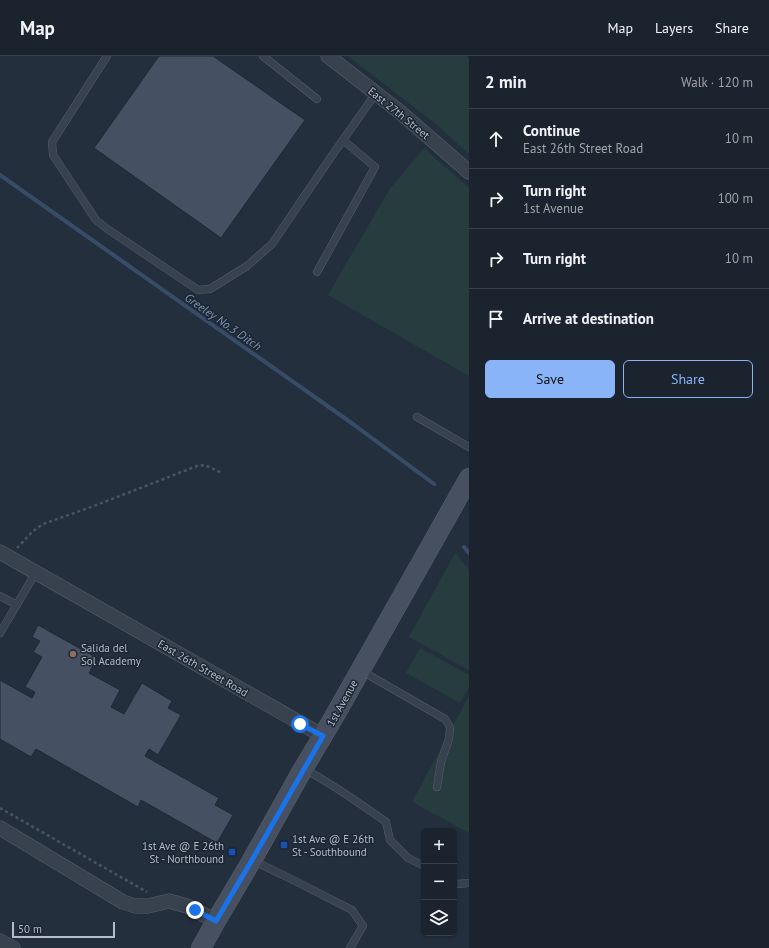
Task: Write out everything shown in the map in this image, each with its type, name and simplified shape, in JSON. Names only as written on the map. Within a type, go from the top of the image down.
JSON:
[{"type":"main road","name":"1st Avenue","points":[[202,948],[469,478]]},
{"type":"street","name":"East 27th Street","points":[[328,56],[400,112],[469,172]]},
{"type":"street","name":"East 26th Street Road","points":[[4,554],[323,736]]},
{"type":"street","points":[[0,828],[123,902],[135,906],[148,906],[169,901],[188,906],[216,921]]},
{"type":"street","points":[[0,940],[13,948]]},
{"type":"lane","points":[[107,56],[52,142],[53,155],[96,220],[198,290],[210,289],[247,266],[272,244],[376,93]]},
{"type":"lane","points":[[263,56],[318,99]]},
{"type":"lane","points":[[317,272],[375,167],[343,140]]},
{"type":"lane","points":[[417,418],[469,447]]},
{"type":"lane","points":[[0,633],[36,572]]},
{"type":"lane","points":[[0,596],[17,605]]},
{"type":"lane","points":[[360,670],[445,719],[450,727],[449,739],[441,762],[437,787]]},
{"type":"lane","points":[[304,769],[344,792],[386,822],[390,840],[408,858],[421,864]]},
{"type":"lane","points":[[252,860],[295,880],[352,910],[363,926],[350,948]]},
{"type":"lane","points":[[457,884],[469,883]]},
{"type":"path","points":[[4,554],[43,524],[197,466],[205,465],[222,474]]},
{"type":"path","points":[[0,808],[152,896]]},
{"type":"green space","points":[[348,56],[466,56],[469,59],[469,154],[437,125]]},
{"type":"green space","points":[[424,148],[469,188],[469,376],[328,295],[389,190]]},
{"type":"green space","points":[[455,553],[469,570],[469,670],[409,637]]},
{"type":"green space","points":[[420,648],[469,675],[469,687],[460,703],[406,673]]},
{"type":"green space","points":[[469,696],[469,833],[412,802]]},
{"type":"building","points":[[159,56],[213,56],[305,120],[221,238],[94,148]]},
{"type":"building","points":[[38,625],[97,658],[89,673],[120,690],[111,707],[124,714],[142,683],[172,701],[168,708],[181,715],[158,755],[149,749],[145,756],[219,798],[215,805],[233,815],[217,843],[141,800],[138,807],[36,749],[31,757],[0,739],[0,680],[32,698],[35,692],[25,687],[42,657],[33,652],[40,641],[32,637]]},
{"type":"waterway","name":"Greeley No.3 Ditch","points":[[0,175],[353,424],[434,484]]},
{"type":"waterway","name":"Greeley No.3 Ditch","points":[[464,547],[469,553]]},
{"type":"place","name":"Salida del Sol Academy","points":[[73,654]]},
{"type":"place","name":"1st Ave @ E 26th St - Southbound","points":[[284,845]]},
{"type":"place","name":"1st Ave @ E 26th St - Northbound","points":[[232,852]]},
{"type":"route","points":[[195,910],[216,921],[323,736],[300,724]]}]
